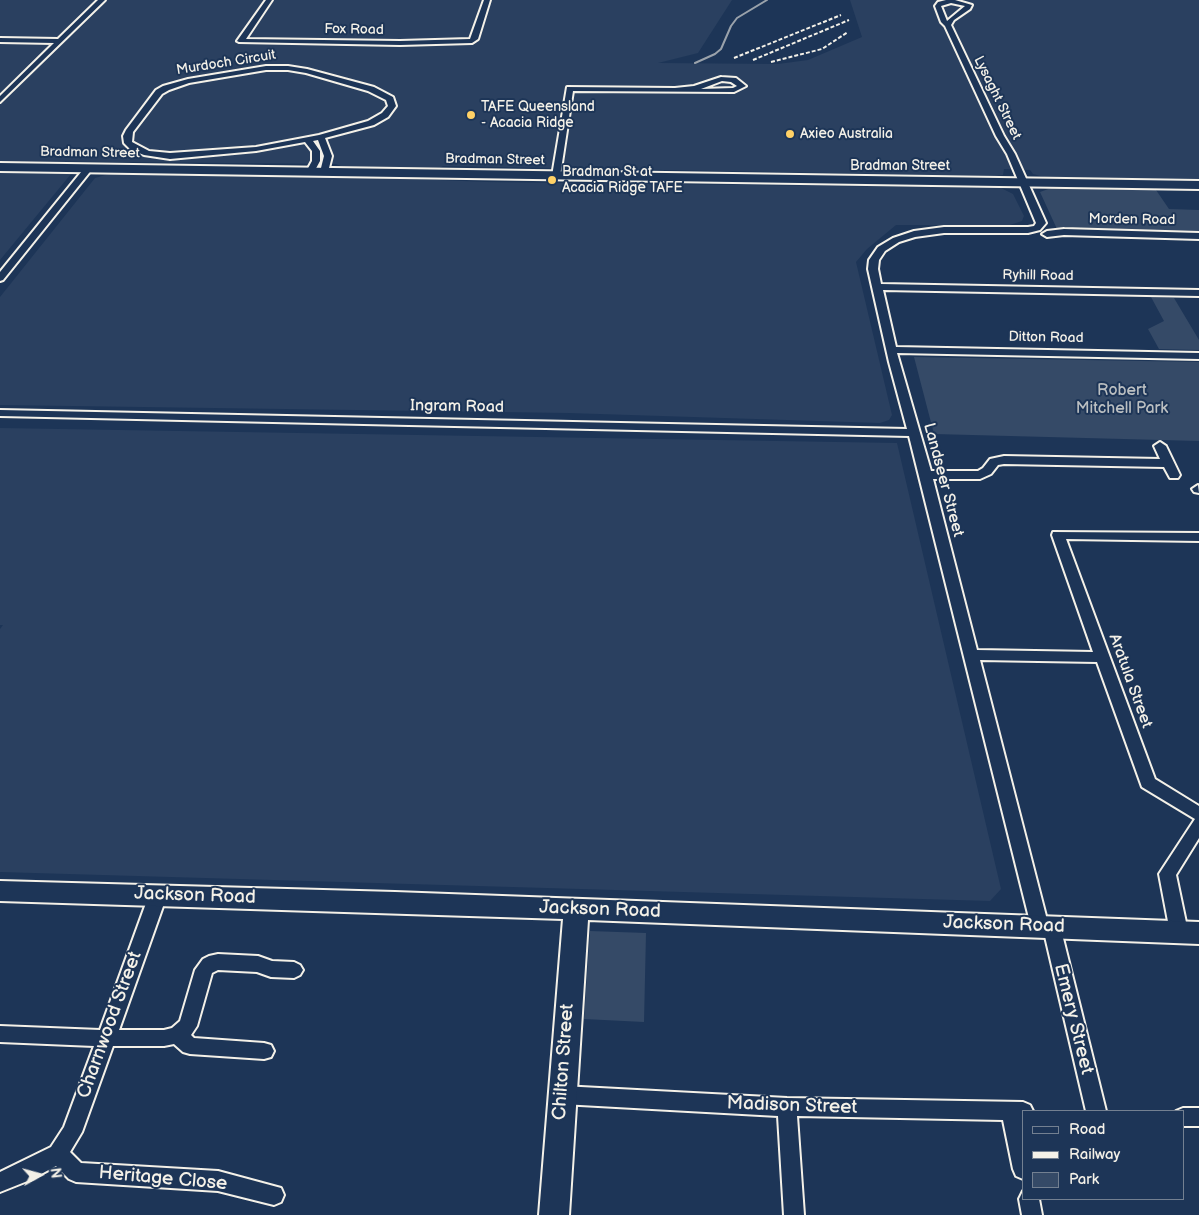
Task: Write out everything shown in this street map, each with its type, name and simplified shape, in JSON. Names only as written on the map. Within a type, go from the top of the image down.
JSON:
[{"type":"main road","name":"Bradman Street","points":[[0,167],[1199,185]]},
{"type":"main road","name":"Jackson Road","points":[[0,891],[576,909],[1189,932]]},
{"type":"main road","name":"Chilton Street","points":[[554,1215],[576,909]]},
{"type":"street","points":[[0,99],[102,0]]},
{"type":"street","name":"Fox Road","points":[[269,0],[240,41],[464,42],[475,39],[487,0]]},
{"type":"street","name":"Lysaght Street","points":[[948,25],[952,19],[968,8],[968,4],[954,1],[938,4],[944,22],[948,25],[1024,182]]},
{"type":"street","points":[[0,40],[60,41]]},
{"type":"street","name":"Murdoch Circuit","points":[[266,68],[288,68],[307,71],[378,92],[391,101],[392,106],[385,115],[371,123],[320,137],[256,149],[176,156],[155,155],[140,151],[131,146],[127,140],[129,132],[159,92],[169,86],[266,68]]},
{"type":"street","points":[[556,176],[570,89],[678,90],[730,90],[742,86],[733,80],[721,79],[695,88],[678,90]]},
{"type":"street","points":[[320,137],[326,144],[328,156],[324,172]]},
{"type":"street","points":[[307,140],[314,146],[316,151],[316,161],[310,172]]},
{"type":"street","points":[[0,278],[89,168]]},
{"type":"street","name":"Landseer Street","points":[[1024,182],[1041,220],[1040,226],[1024,231],[937,230],[904,237],[890,243],[875,256],[873,269],[892,350],[926,475],[971,655],[1046,926]]},
{"type":"street","name":"Morden Road","points":[[1047,234],[1062,229],[1199,236]]},
{"type":"street","name":"Ryhill Road","points":[[877,287],[1199,293]]},
{"type":"street","name":"Ditton Road","points":[[892,350],[1199,356]]},
{"type":"street","name":"Ingram Road","points":[[0,414],[914,433]]},
{"type":"street","points":[[1160,446],[1174,475]]},
{"type":"street","points":[[926,475],[980,475],[987,471],[994,462],[1004,460],[1168,464]]},
{"type":"street","name":"Aratula Street","points":[[1199,537],[1058,535],[1148,783],[1199,814]]},
{"type":"street","points":[[971,655],[1103,657]]},
{"type":"street","points":[[1189,932],[1167,874],[1199,824]]},
{"type":"street","name":"Charnwood Street","points":[[58,1154],[72,1132],[104,1038],[158,895]]},
{"type":"street","name":"Emery Street","points":[[1046,926],[1096,1110]]},
{"type":"street","points":[[0,1034],[164,1038],[177,1035],[188,1026],[204,970],[209,964],[218,962],[258,964],[270,969],[294,970]]},
{"type":"street","points":[[177,1035],[190,1046],[264,1051]]},
{"type":"street","name":"Madison Street","points":[[562,1095],[787,1107],[1017,1111]]},
{"type":"street","points":[[787,1107],[794,1215]]},
{"type":"street","points":[[1017,1111],[1022,1159]]},
{"type":"street","points":[[1184,1117],[1199,1117]]},
{"type":"street","points":[[0,1182],[58,1154]]},
{"type":"street","name":"Heritage Close","points":[[58,1154],[76,1172],[218,1181],[274,1195]]},
{"type":"street","points":[[1029,1200],[1032,1215]]},
{"type":"shaded area","points":[[0,0],[732,0],[698,53],[658,63],[778,64],[808,60],[862,37],[850,0],[1199,0],[1199,179],[1044,177],[1033,174],[1030,170],[1004,169],[1003,175],[995,176],[443,166],[438,169],[341,166],[336,164],[0,161]]},
{"type":"shaded area","points":[[0,173],[71,174],[0,260]]},
{"type":"shaded area","points":[[109,174],[389,178],[488,182],[1001,188],[1013,194],[1024,216],[1022,221],[1010,225],[896,225],[867,249],[856,262],[892,415],[889,420],[880,423],[568,413],[0,405],[0,297],[95,178]]},
{"type":"shaded area","points":[[0,428],[897,443],[1001,889],[990,901],[0,872],[0,629],[3,625],[0,625]]},
{"type":"green space","points":[[1051,188],[1156,190],[1169,209],[1199,210],[1199,232],[1057,229],[1040,192]]},
{"type":"green space","points":[[1151,297],[1174,298],[1199,340],[1199,350],[1159,349],[1148,329],[1164,321]]},
{"type":"green space","name":"Robert Mitchell Park","points":[[914,357],[1199,362],[1199,441],[934,434]]},
{"type":"green space","points":[[590,931],[646,933],[644,1022],[584,1019]]},
{"type":"waterway","points":[[695,63],[715,54],[721,49],[731,26],[737,18],[767,0]]},
{"type":"railway","points":[[734,58],[841,15]]},
{"type":"railway","points":[[753,60],[849,20]]},
{"type":"railway","points":[[771,62],[822,49],[848,32]]},
{"type":"place","name":"TAFE Queensland - Acacia Ridge","points":[[471,115]]},
{"type":"place","name":"Axieo Australia","points":[[790,134]]},
{"type":"place","name":"Bradman St at Acacia Ridge TAFE","points":[[552,180]]}]
